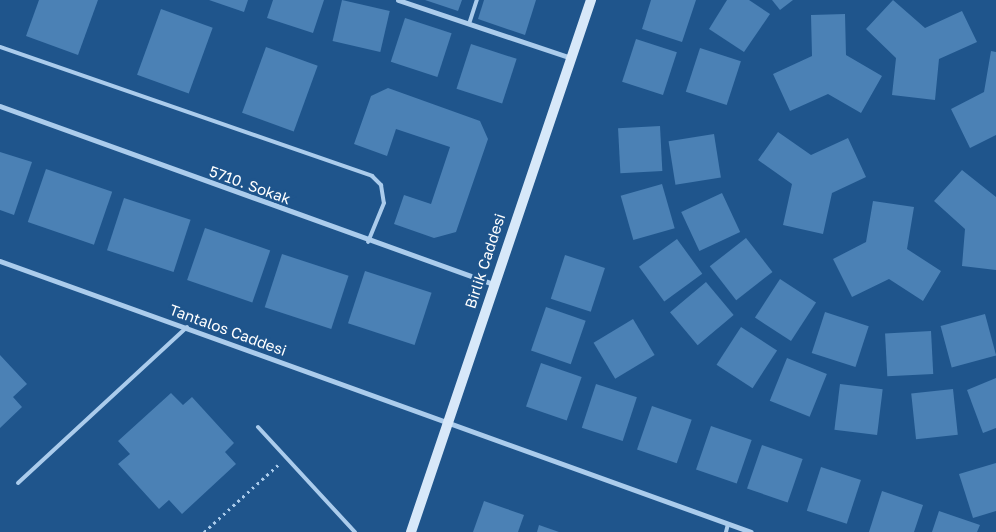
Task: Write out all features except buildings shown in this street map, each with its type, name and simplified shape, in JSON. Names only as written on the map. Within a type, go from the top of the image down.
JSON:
[{"type":"street","points":[[400,0],[571,58]]},
{"type":"street","name":"Birlik Caddesi","points":[[411,532],[493,284],[592,0]]},
{"type":"street","name":"5710. Sokak","points":[[0,106],[368,242],[493,284]]},
{"type":"street","name":"Tantalos Caddesi","points":[[0,261],[751,532]]},
{"type":"lane","points":[[469,24],[477,0]]},
{"type":"lane","points":[[0,47],[372,176],[381,185],[384,204],[368,242]]},
{"type":"lane","points":[[18,483],[186,327]]},
{"type":"lane","points":[[258,427],[355,532]]},
{"type":"lane","points":[[726,532],[728,524]]},
{"type":"path","points":[[204,532],[286,458]]}]
